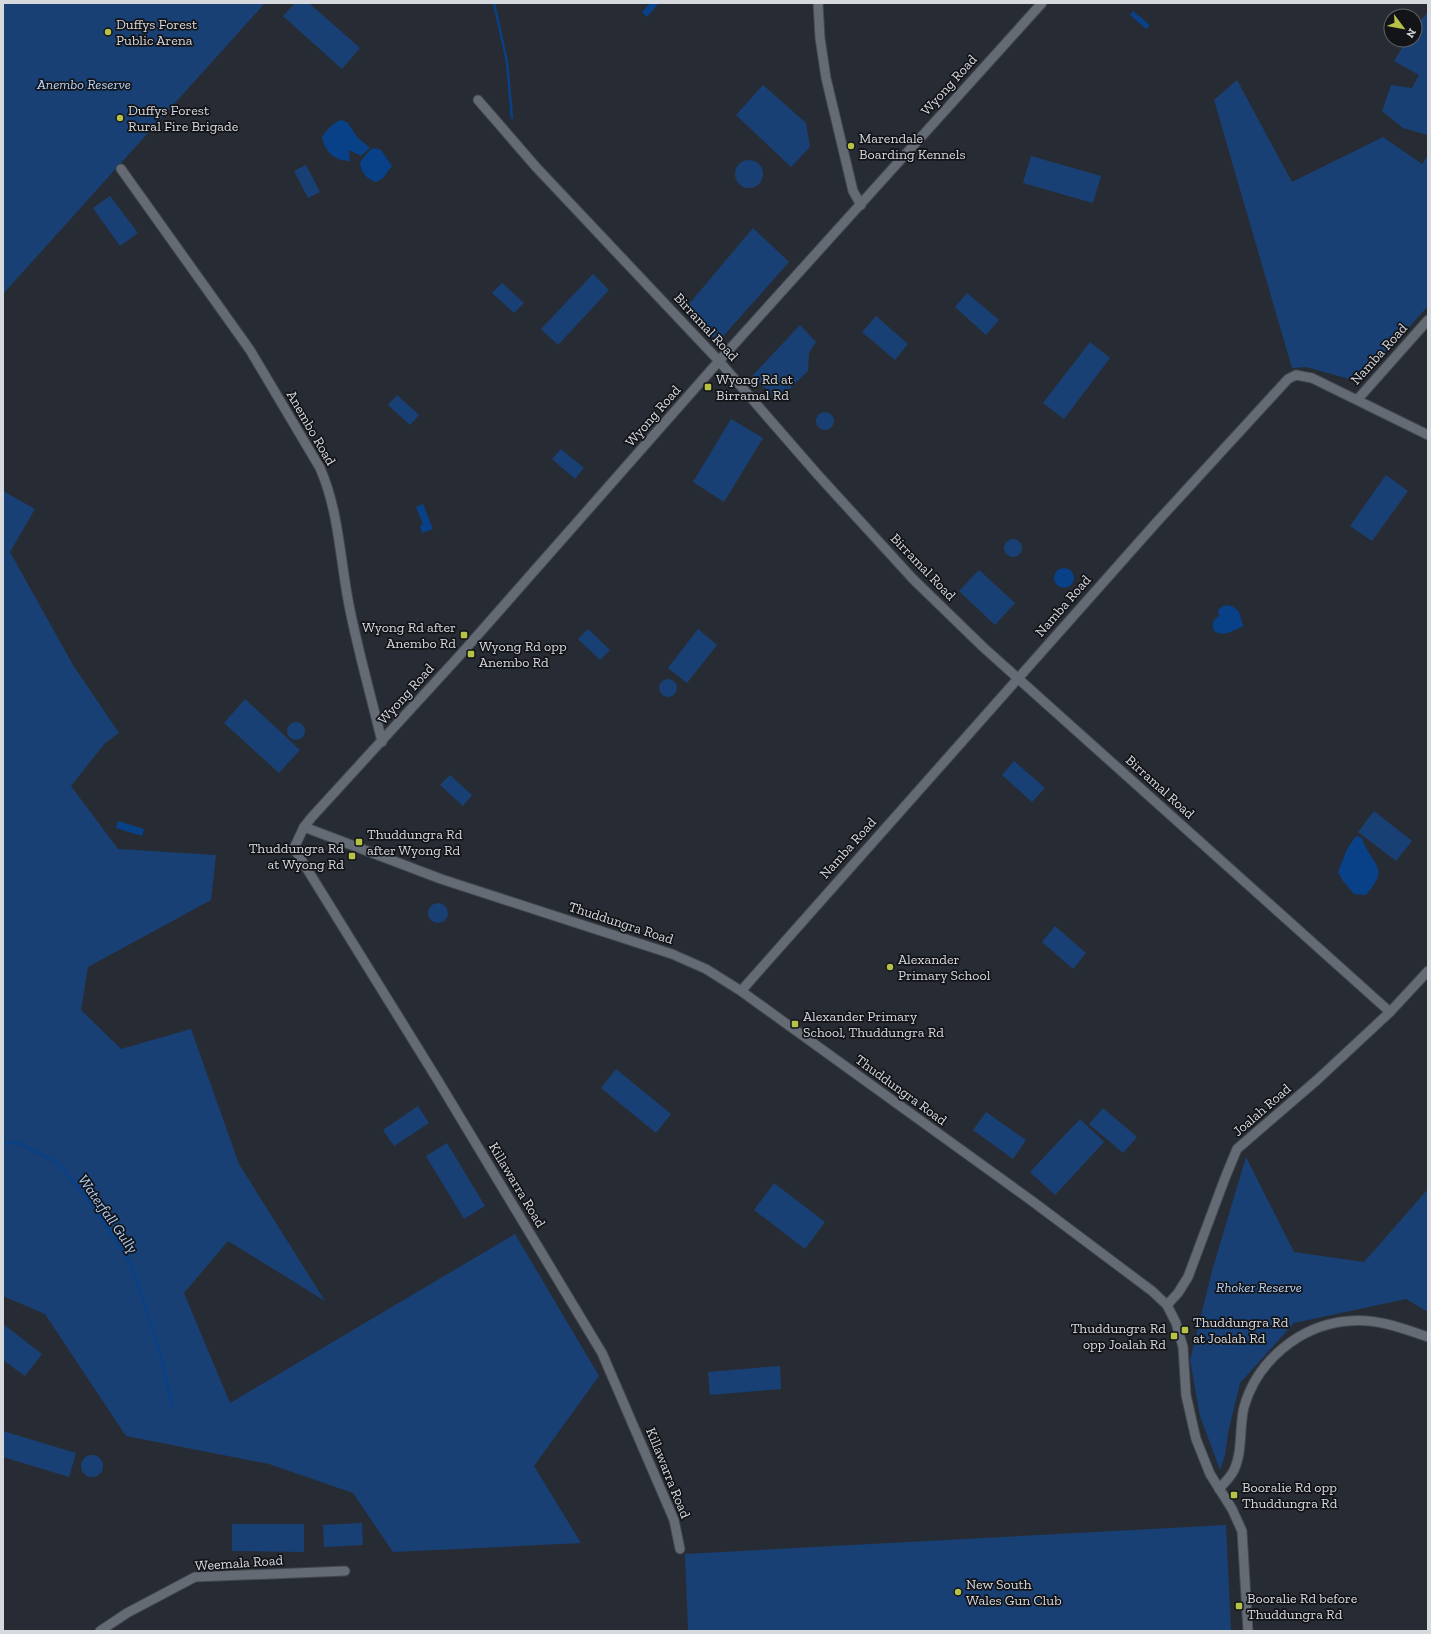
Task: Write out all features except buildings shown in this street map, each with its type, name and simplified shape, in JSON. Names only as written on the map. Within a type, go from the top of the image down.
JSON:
[{"type":"street","points":[[818,3],[820,43],[826,78],[854,191],[861,205]]},
{"type":"street","name":"Wyong Road","points":[[296,852],[294,848],[304,827],[382,742],[720,361],[1042,3]]},
{"type":"street","name":"Birramal Road","points":[[478,100],[536,168],[720,361],[818,475],[913,579],[983,647],[1390,1012]]},
{"type":"street","name":"Anembo Road","points":[[121,169],[250,350],[320,468],[333,505],[349,604],[382,742]]},
{"type":"street","name":"Namba Road","points":[[741,991],[1154,524],[1288,379],[1296,375],[1305,375],[1357,400],[1428,320]]},
{"type":"street","points":[[1357,400],[1428,435]]},
{"type":"street","name":"Thuddungra Road","points":[[304,827],[441,879],[672,954],[706,969],[741,991],[1101,1252],[1152,1291],[1167,1305],[1181,1335],[1186,1395],[1193,1428],[1205,1464],[1238,1518],[1242,1531],[1248,1631]]},
{"type":"street","name":"Killawarra Road","points":[[296,852],[437,1079],[602,1353],[674,1520],[680,1549]]},
{"type":"street","name":"Joalah Road","points":[[1167,1305],[1178,1293],[1188,1277],[1224,1178],[1237,1149],[1317,1080],[1390,1012],[1428,971]]},
{"type":"street","points":[[1219,1489],[1235,1469],[1242,1418],[1247,1396],[1254,1381],[1271,1358],[1283,1348],[1316,1328],[1348,1321],[1368,1321],[1393,1325],[1428,1337]]},
{"type":"street","name":"Weemala Road","points":[[100,1631],[127,1613],[195,1577],[345,1571]]},
{"type":"green space","name":"Anembo Reserve","points":[[3,3],[265,3],[3,294]]},
{"type":"green space","points":[[295,3],[309,3],[360,48],[342,69],[283,16]]},
{"type":"green space","points":[[1428,12],[1428,135],[1403,128],[1382,111],[1391,85],[1412,88],[1419,75],[1394,61],[1402,48],[1423,48],[1423,18]]},
{"type":"green space","points":[[1237,80],[1292,182],[1383,137],[1422,164],[1428,155],[1428,306],[1360,382],[1306,367],[1292,368],[1214,100]]},
{"type":"green space","points":[[763,85],[806,123],[810,147],[791,167],[736,115]]},
{"type":"green space","points":[[1031,156],[1101,176],[1093,203],[1023,183]]},
{"type":"green space","points":[[749,160],[759,164],[763,174],[759,184],[749,188],[739,184],[735,174],[739,164]]},
{"type":"green space","points":[[306,165],[320,192],[308,198],[294,171]]},
{"type":"green space","points":[[110,196],[138,233],[120,246],[93,208]]},
{"type":"green space","points":[[753,228],[789,262],[718,342],[684,310]]},
{"type":"green space","points":[[593,274],[609,290],[558,345],[541,329]]},
{"type":"green space","points":[[502,283],[524,303],[514,313],[492,293]]},
{"type":"green space","points":[[967,293],[999,320],[986,335],[955,307]]},
{"type":"green space","points":[[876,316],[908,344],[895,360],[862,332]]},
{"type":"green space","points":[[800,325],[816,342],[809,353],[808,371],[778,400],[752,376]]},
{"type":"green space","points":[[1090,342],[1110,358],[1064,419],[1043,403]]},
{"type":"green space","points":[[397,395],[419,415],[410,425],[388,405]]},
{"type":"green space","points":[[825,412],[831,415],[834,421],[831,427],[825,430],[819,427],[816,421],[819,415]]},
{"type":"green space","points":[[731,419],[763,438],[724,502],[693,482]]},
{"type":"green space","points":[[561,449],[584,468],[575,479],[552,459]]},
{"type":"green space","points":[[1386,475],[1408,491],[1372,541],[1350,526]]},
{"type":"green space","points":[[3,491],[35,509],[10,552],[73,665],[119,733],[105,743],[71,786],[118,849],[216,855],[211,900],[88,967],[81,1010],[121,1049],[191,1029],[239,1164],[325,1301],[228,1241],[184,1293],[230,1403],[515,1234],[599,1376],[534,1466],[581,1543],[393,1552],[353,1493],[269,1464],[126,1436],[45,1314],[3,1296]]},
{"type":"green space","points":[[1009,539],[1017,539],[1022,544],[1020,555],[1017,557],[1009,557],[1004,552],[1004,544]]},
{"type":"green space","points":[[979,570],[1015,603],[995,625],[959,591]]},
{"type":"green space","points":[[588,629],[610,650],[600,660],[578,639]]},
{"type":"green space","points":[[698,629],[717,645],[687,683],[668,668]]},
{"type":"green space","points":[[668,679],[674,682],[677,688],[674,694],[668,697],[662,694],[659,688],[662,682]]},
{"type":"green space","points":[[245,699],[300,750],[279,773],[224,723]]},
{"type":"green space","points":[[296,722],[302,725],[305,731],[302,737],[296,740],[290,737],[287,731],[290,725]]},
{"type":"green space","points":[[1014,761],[1045,788],[1032,802],[1002,775]]},
{"type":"green space","points":[[450,775],[472,795],[463,806],[440,785]]},
{"type":"green space","points":[[1374,811],[1412,841],[1396,861],[1358,832]]},
{"type":"green space","points":[[438,903],[445,906],[448,913],[445,920],[438,923],[431,920],[428,913],[431,906]]},
{"type":"green space","points":[[1055,926],[1086,953],[1073,969],[1042,942]]},
{"type":"green space","points":[[616,1069],[671,1114],[656,1133],[601,1088]]},
{"type":"green space","points":[[418,1106],[429,1123],[394,1146],[383,1130]]},
{"type":"green space","points":[[1103,1108],[1137,1137],[1123,1153],[1089,1124]]},
{"type":"green space","points":[[986,1112],[1026,1140],[1013,1159],[973,1130]]},
{"type":"green space","points":[[1080,1119],[1104,1142],[1055,1195],[1030,1172]]},
{"type":"green space","points":[[447,1143],[485,1206],[464,1219],[426,1156]]},
{"type":"green space","name":"Rhoker Reserve","points":[[1246,1157],[1294,1252],[1364,1262],[1428,1189],[1428,1312],[1406,1299],[1294,1323],[1240,1383],[1228,1433],[1225,1455],[1220,1470],[1200,1416],[1190,1360],[1212,1271]]},
{"type":"green space","points":[[774,1183],[825,1222],[805,1249],[754,1210]]},
{"type":"green space","points":[[3,1324],[42,1354],[25,1376],[3,1360]]},
{"type":"green space","points":[[780,1366],[781,1389],[710,1395],[708,1372]]},
{"type":"green space","points":[[3,1431],[76,1453],[69,1477],[3,1457]]},
{"type":"green space","points":[[92,1455],[100,1458],[103,1466],[100,1474],[92,1477],[84,1474],[81,1466],[84,1458]]},
{"type":"green space","points":[[362,1523],[363,1545],[324,1547],[323,1525]]},
{"type":"green space","points":[[232,1524],[304,1524],[304,1552],[232,1551]]},
{"type":"green space","name":"New South Wales Gun Club","points":[[1226,1525],[1231,1631],[688,1631],[685,1554]]},
{"type":"shaded area","points":[[650,3],[658,4],[647,17],[642,12]]},
{"type":"shaded area","points":[[1133,11],[1150,25],[1146,29],[1130,15]]},
{"type":"shaded area","points":[[341,120],[347,122],[358,138],[370,148],[361,156],[349,150],[350,161],[345,161],[332,155],[323,142],[322,137],[330,127]]},
{"type":"shaded area","points":[[375,148],[381,150],[392,166],[383,178],[376,182],[369,179],[365,175],[360,162],[370,150]]},
{"type":"shaded area","points":[[423,504],[433,529],[422,533],[420,526],[423,524],[416,507]]},
{"type":"shaded area","points":[[1064,568],[1071,571],[1074,578],[1071,585],[1064,588],[1057,585],[1054,578],[1057,571]]},
{"type":"shaded area","points":[[1227,605],[1236,608],[1244,626],[1229,633],[1222,634],[1214,631],[1213,622],[1219,616],[1218,610]]},
{"type":"shaded area","points":[[118,821],[144,829],[142,836],[116,828]]},
{"type":"shaded area","points":[[1356,836],[1362,838],[1379,872],[1378,878],[1366,895],[1354,894],[1343,881],[1338,872],[1347,849]]},
{"type":"waterway","points":[[494,3],[507,62],[512,118]]},
{"type":"waterway","name":"Waterfall Gully","points":[[3,1143],[18,1143],[59,1164],[88,1200],[126,1255],[140,1289],[163,1364],[172,1406]]},
{"type":"place","name":"Duffys Forest Public Arena","points":[[108,32]]},
{"type":"place","name":"Duffys Forest Rural Fire Brigade","points":[[120,118]]},
{"type":"place","name":"Marendale Boarding Kennels","points":[[851,146]]},
{"type":"place","name":"Wyong Rd at Birramal Rd","points":[[708,387]]},
{"type":"place","name":"Wyong Rd after Anembo Rd","points":[[464,635]]},
{"type":"place","name":"Wyong Rd opp Anembo Rd","points":[[471,654]]},
{"type":"place","name":"Thuddungra Rd after Wyong Rd","points":[[359,842]]},
{"type":"place","name":"Thuddungra Rd at Wyong Rd","points":[[352,856]]},
{"type":"place","name":"Alexander Primary School","points":[[890,967]]},
{"type":"place","name":"Alexander Primary School, Thuddungra Rd","points":[[795,1024]]},
{"type":"place","name":"Thuddungra Rd at Joalah Rd","points":[[1185,1330]]},
{"type":"place","name":"Thuddungra Rd opp Joalah Rd","points":[[1174,1336]]},
{"type":"place","name":"Booralie Rd opp Thuddungra Rd","points":[[1234,1495]]},
{"type":"place","name":"New South Wales Gun Club","points":[[958,1592]]},
{"type":"place","name":"Booralie Rd before Thuddungra Rd","points":[[1239,1606]]}]
